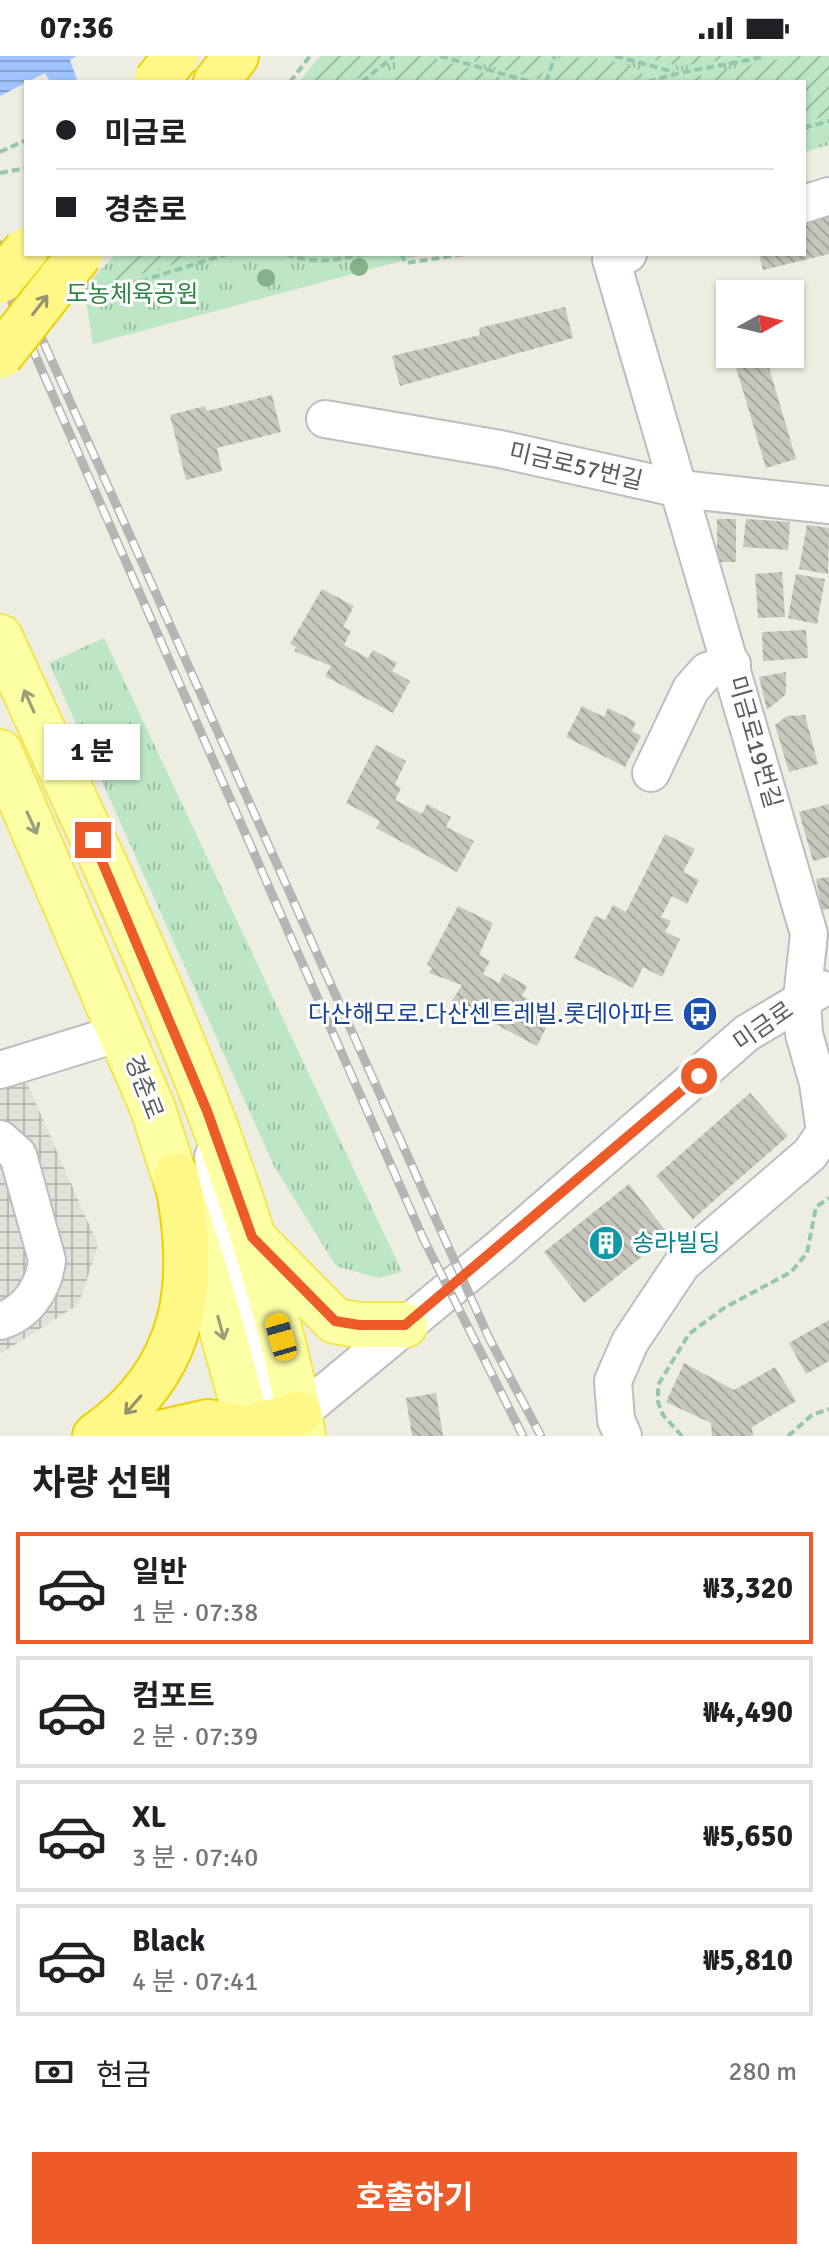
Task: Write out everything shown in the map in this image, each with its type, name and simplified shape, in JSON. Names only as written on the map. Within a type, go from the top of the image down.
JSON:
[{"type":"highway","points":[[158,80],[176,56]]},
{"type":"highway","points":[[218,80],[236,56]]},
{"type":"highway","points":[[0,281],[24,252]]},
{"type":"highway","points":[[0,356],[78,256]]},
{"type":"highway","points":[[95,1436],[124,1416],[157,1376],[182,1316],[188,1270],[186,1220],[176,1175]]},
{"type":"highway","points":[[147,1436],[208,1422],[273,1430]]},
{"type":"main road","name":"경춘로","points":[[0,637],[118,895],[207,1111],[252,1237],[273,1430]]},
{"type":"main road","name":"경춘로","points":[[0,752],[123,1032],[273,1430]]},
{"type":"main road","points":[[252,1237],[335,1321],[359,1325],[405,1325]]},
{"type":"street","points":[[806,203],[829,196]]},
{"type":"street","name":"미금로19번길","points":[[616,256],[809,934],[816,991],[804,1034],[818,1083],[825,1132],[810,1154],[682,1264],[673,1277],[630,1342],[613,1381],[616,1420],[623,1436]]},
{"type":"street","name":"미금로57번길","points":[[325,419],[500,449],[680,489],[829,505]]},
{"type":"street","points":[[651,773],[691,689],[707,671],[732,664]]},
{"type":"street","name":"미금로","points":[[273,1430],[405,1325],[747,1033],[816,991]]},
{"type":"street","points":[[0,1070],[123,1032]]},
{"type":"street","points":[[207,1111],[220,1210],[258,1345],[273,1430]]},
{"type":"street","points":[[0,1139],[18,1155],[47,1260],[46,1273],[24,1311],[0,1321]]},
{"type":"path","points":[[292,80],[310,56]]},
{"type":"path","points":[[364,80],[394,56]]},
{"type":"path","points":[[440,56],[524,80]]},
{"type":"path","points":[[547,80],[555,56]]},
{"type":"path","points":[[615,56],[677,72],[704,71],[765,56]]},
{"type":"path","points":[[654,80],[677,72]]},
{"type":"path","points":[[806,127],[829,121]]},
{"type":"path","points":[[0,152],[24,141]]},
{"type":"path","points":[[0,173],[24,168]]},
{"type":"path","points":[[106,292],[221,256]]},
{"type":"path","points":[[291,256],[307,262],[333,262],[356,256]]},
{"type":"path","points":[[402,256],[406,263],[452,256]]},
{"type":"path","points":[[682,1436],[663,1415],[658,1402],[658,1385],[689,1334],[724,1308],[791,1272],[807,1253],[816,1207],[829,1198]]},
{"type":"path","points":[[788,1436],[812,1415],[829,1409]]},
{"type":"shaded area","points":[[27,1083],[98,1245],[79,1304],[0,1354],[0,1088]]},
{"type":"green space","points":[[320,56],[829,56],[829,145],[806,151],[806,80],[301,80]]},
{"type":"green space","points":[[322,56],[389,56],[370,73],[350,80],[303,80]]},
{"type":"green space","points":[[402,56],[426,56],[508,80],[383,80],[393,72]]},
{"type":"green space","points":[[456,56],[549,56],[540,80]]},
{"type":"green space","points":[[559,56],[619,63],[631,66],[643,76],[636,80],[554,80]]},
{"type":"green space","points":[[637,56],[747,56],[681,66]]},
{"type":"green space","points":[[796,56],[829,56],[829,115],[806,121],[806,80],[677,80]]},
{"type":"green space","name":"도농체육공원","points":[[114,256],[420,256],[93,344],[84,287]]},
{"type":"green space","points":[[129,256],[201,256],[107,284]]},
{"type":"green space","points":[[104,638],[402,1272],[378,1278],[336,1266],[274,1166],[49,663]]},
{"type":"water","points":[[0,56],[77,56],[70,60],[77,80],[49,80],[45,73],[24,80],[24,84],[0,96]]},
{"type":"building","points":[[829,215],[829,254],[763,270],[760,256],[806,256],[806,221]]},
{"type":"building","points":[[565,307],[573,338],[400,386],[392,356],[480,335],[479,328]]},
{"type":"building","points":[[736,368],[769,368],[796,459],[766,468]]},
{"type":"building","points":[[272,395],[281,432],[217,448],[222,471],[186,480],[170,415],[205,406],[207,411]]},
{"type":"building","points":[[717,519],[736,519],[736,562],[717,562]]},
{"type":"building","points":[[746,519],[790,522],[788,550],[743,547]]},
{"type":"building","points":[[807,525],[829,528],[828,574],[799,569]]},
{"type":"building","points":[[782,572],[785,617],[758,618],[755,574]]},
{"type":"building","points":[[796,574],[825,579],[817,624],[788,618]]},
{"type":"building","points":[[322,589],[354,606],[343,627],[351,631],[344,645],[368,658],[373,650],[397,663],[392,671],[410,681],[393,713],[325,676],[331,666],[294,651],[296,647],[290,644]]},
{"type":"building","points":[[806,630],[808,658],[763,661],[762,632]]},
{"type":"building","points":[[786,672],[786,694],[767,710],[759,677]]},
{"type":"building","points":[[582,706],[604,717],[608,708],[636,722],[632,731],[641,736],[625,767],[566,737]]},
{"type":"building","points":[[805,715],[818,764],[789,772],[775,725],[787,716]]},
{"type":"building","points":[[376,745],[406,761],[395,784],[401,788],[395,800],[422,814],[427,804],[451,817],[446,827],[474,841],[457,872],[376,828],[380,821],[346,803]]},
{"type":"building","points":[[829,804],[829,857],[813,861],[799,812]]},
{"type":"building","points":[[665,834],[695,849],[683,872],[699,880],[687,904],[672,896],[661,917],[671,921],[665,932],[680,939],[662,977],[643,967],[633,988],[574,958],[595,916],[605,920],[613,905],[626,912]]},
{"type":"building","points":[[829,877],[829,909],[822,910],[816,879]]},
{"type":"building","points":[[458,906],[493,923],[479,955],[490,961],[483,974],[499,983],[504,973],[527,986],[522,996],[554,1012],[537,1046],[452,1001],[462,985],[429,973],[432,968],[427,964]]},
{"type":"building","points":[[750,1093],[788,1136],[693,1219],[656,1176]]},
{"type":"building","name":"송라빌딩","points":[[629,1184],[669,1235],[584,1303],[544,1252]]},
{"type":"building","points":[[829,1320],[829,1361],[806,1374],[789,1343]]},
{"type":"building","points":[[684,1363],[734,1390],[775,1367],[796,1401],[752,1427],[753,1436],[712,1436],[711,1423],[666,1402]]},
{"type":"building","points":[[436,1393],[443,1436],[412,1436],[406,1398]]},
{"type":"railway","points":[[0,245],[489,1338],[541,1436]]},
{"type":"railway","points":[[0,275],[423,1238],[523,1436]]},
{"type":"place","name":"다산해모로.다산센트레빌.롯데아파트","points":[[700,1014]]},
{"type":"place","name":"송라빌딩","points":[[606,1243]]},
{"type":"route","points":[[93,840],[207,1111],[252,1237],[335,1321],[359,1325],[405,1325],[502,1246],[699,1076]]}]
